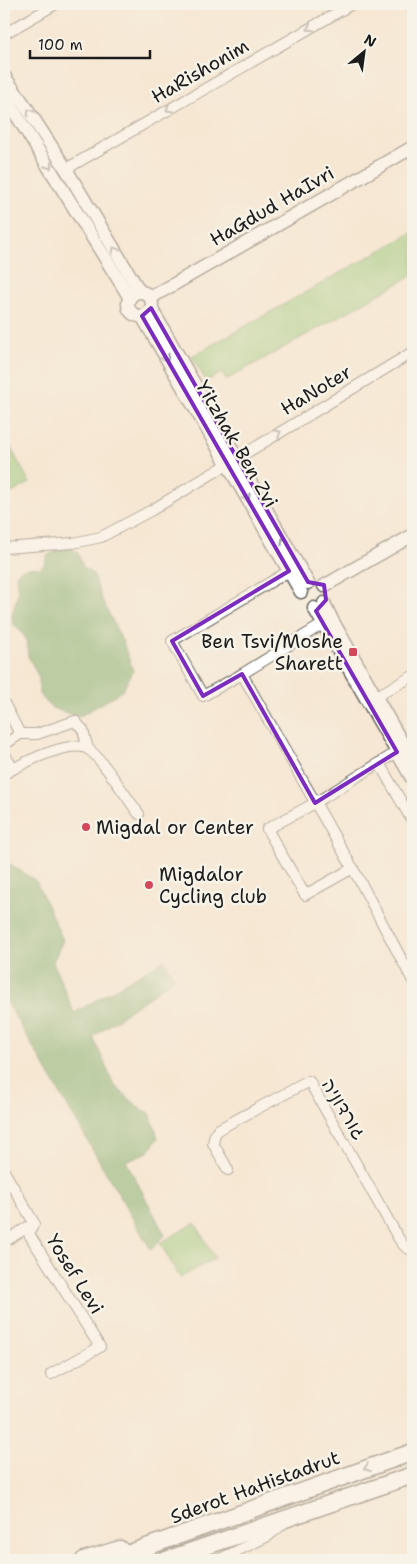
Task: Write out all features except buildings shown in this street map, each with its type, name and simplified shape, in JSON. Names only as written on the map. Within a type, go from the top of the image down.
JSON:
[{"type":"highway","name":"Sderot HaHistadrut","points":[[110,1560],[413,1452]]},
{"type":"highway","name":"Sderot HaHistadrut","points":[[166,1560],[413,1475]]},
{"type":"highway","points":[[194,1560],[346,1497]]},
{"type":"highway","points":[[84,1560],[229,1513],[242,1513]]},
{"type":"street","points":[[4,34],[56,4]]},
{"type":"street","name":"HaRishonim","points":[[66,169],[352,4]]},
{"type":"street","name":"Yitzhak Ben Zvi","points":[[5,76],[66,169],[305,587]]},
{"type":"street","name":"Yitzhak Ben Zvi","points":[[4,95],[143,302]]},
{"type":"street","name":"HaGdud HaIvri","points":[[143,302],[413,147]]},
{"type":"street","name":"HaNoter","points":[[4,545],[73,543],[101,537],[152,510],[413,352]]},
{"type":"street","name":"Yitzhak Ben Zvi","points":[[232,460],[289,571],[305,587]]},
{"type":"street","points":[[324,586],[413,536]]},
{"type":"street","points":[[289,571],[172,641],[204,696],[323,624]]},
{"type":"street","points":[[319,606],[327,596],[324,586],[316,582],[305,587],[303,603],[319,606],[332,620],[413,762]]},
{"type":"street","points":[[319,606],[323,624],[413,780]]},
{"type":"street","points":[[242,674],[352,868],[413,981]]},
{"type":"street","points":[[375,697],[413,676]]},
{"type":"street","points":[[4,703],[20,734]]},
{"type":"street","points":[[4,745],[20,734],[37,734],[75,721],[83,730],[88,749]]},
{"type":"street","points":[[4,774],[40,755],[76,746],[88,749],[99,757],[139,814]]},
{"type":"street","points":[[4,752],[13,769]]},
{"type":"street","points":[[352,868],[305,895],[267,829],[315,803],[397,752]]},
{"type":"street","points":[[379,763],[413,822]]},
{"type":"street","name":"גורדוניה","points":[[228,1170],[213,1143],[214,1134],[218,1128],[309,1081],[399,1239],[404,1246],[413,1250]]},
{"type":"street","name":"Yosef Levi","points":[[4,1170],[34,1223],[29,1234],[100,1347],[51,1374]]},
{"type":"street","points":[[4,1242],[34,1223]]},
{"type":"street","points":[[218,1560],[268,1536],[283,1524]]},
{"type":"highlighted area","points":[[151,308],[308,582],[324,585],[326,600],[316,611],[397,752],[315,803],[242,674],[203,696],[172,641],[289,571],[142,316]]},
{"type":"green space","points":[[413,232],[413,275],[226,380],[222,373],[206,381],[192,356]]},
{"type":"green space","points":[[9,445],[30,483],[4,497],[4,448]]},
{"type":"green space","points":[[60,549],[73,549],[78,553],[83,567],[93,574],[101,597],[124,645],[133,671],[122,691],[79,717],[52,708],[39,694],[39,678],[28,656],[26,639],[13,624],[12,616],[18,593],[16,574],[27,568],[40,568],[45,563],[47,556]]},
{"type":"green space","points":[[4,860],[36,881],[63,940],[53,962],[74,1013],[164,960],[175,978],[93,1037],[114,1085],[142,1110],[150,1113],[158,1138],[148,1152],[126,1161],[165,1235],[151,1250],[4,997]]},
{"type":"green space","points":[[195,1223],[215,1258],[180,1278],[160,1243]]},
{"type":"place","name":"Ben Tsvi/Moshe Sharett","points":[[353,652]]},
{"type":"place","name":"Migdal or Center","points":[[86,827]]},
{"type":"place","name":"Migdalor Cycling club","points":[[149,885]]}]
